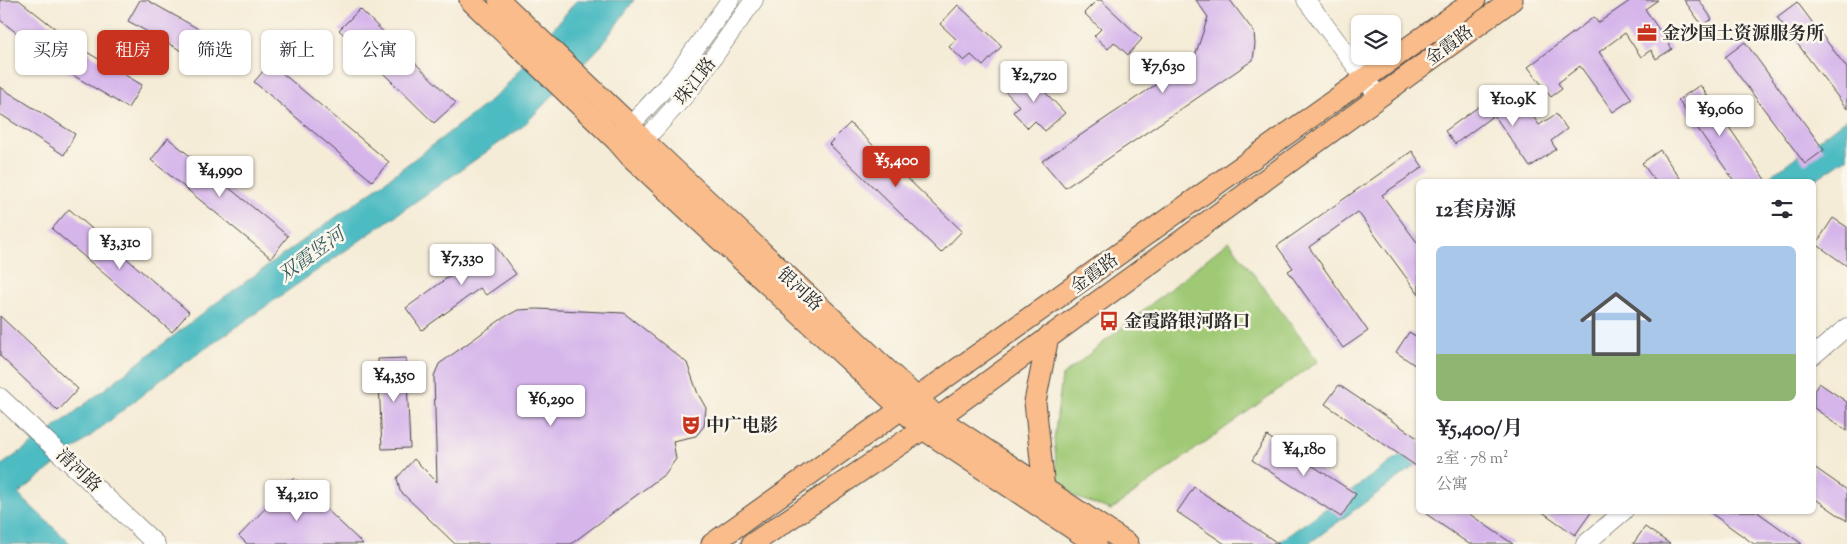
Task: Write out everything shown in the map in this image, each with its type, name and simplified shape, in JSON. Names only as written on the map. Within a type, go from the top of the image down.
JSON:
[{"type":"main road","name":"银河路","points":[[470,0],[514,28],[630,141],[930,424],[1096,544]]},
{"type":"main road","name":"银河路","points":[[499,0],[514,28]]},
{"type":"main road","name":"金霞路","points":[[712,544],[1475,0]]},
{"type":"main road","name":"金霞路","points":[[752,544],[930,424],[1512,0]]},
{"type":"main road","points":[[1044,489],[1036,402],[1048,337]]},
{"type":"main road","name":"银河路","points":[[930,424],[1044,489],[1128,544]]},
{"type":"street","name":"珠江路","points":[[630,141],[730,0]]},
{"type":"street","name":"珠江路","points":[[630,141],[690,90],[754,0]]},
{"type":"street","points":[[1306,0],[1378,96]]},
{"type":"street","points":[[1816,353],[1847,327]]},
{"type":"street","name":"清河路","points":[[0,398],[34,431],[71,462],[156,544]]},
{"type":"street","points":[[1585,544],[1620,514]]},
{"type":"green space","points":[[1229,241],[1318,361],[1111,510],[1075,497],[1058,482],[1054,439],[1062,376]]},
{"type":"water","name":"双霞竖河","points":[[577,0],[634,0],[601,46],[522,127],[162,379],[18,494],[71,544],[0,544],[0,466],[49,432],[216,303],[375,189],[485,105],[505,87]]},
{"type":"water","points":[[1847,118],[1847,158],[1816,179],[1767,179]]},
{"type":"water","points":[[1416,444],[1416,465],[1308,544],[1276,544]]},
{"type":"building","points":[[0,0],[19,0],[57,30],[15,30],[15,32],[0,20]]},
{"type":"building","points":[[140,0],[147,0],[200,30],[179,30],[179,49],[169,44],[169,30],[144,30],[128,21]]},
{"type":"building","points":[[1097,0],[1101,0],[1142,39],[1128,55],[1114,42],[1108,49],[1094,36],[1101,29],[1084,13]]},
{"type":"building","points":[[1196,0],[1230,0],[1254,32],[1253,60],[1065,188],[1042,161],[1194,59],[1208,17]]},
{"type":"building","points":[[1631,0],[1658,0],[1645,9],[1672,49],[1656,59],[1651,50],[1641,57],[1625,33],[1599,52],[1632,99],[1613,112],[1580,66],[1558,83],[1562,89],[1551,97],[1528,67],[1594,17],[1598,23]]},
{"type":"building","points":[[1684,0],[1699,0],[1712,19],[1702,25]]},
{"type":"building","points":[[1797,2],[1847,68],[1847,109],[1777,17]]},
{"type":"building","points":[[958,5],[1002,46],[983,66],[971,55],[964,61],[949,47],[956,39],[940,24]]},
{"type":"building","points":[[360,9],[381,30],[343,30],[343,34],[339,30]]},
{"type":"building","points":[[1745,42],[1824,150],[1805,164],[1725,57]]},
{"type":"building","points":[[87,52],[97,58],[97,75],[125,75],[142,85],[128,108],[73,75],[87,75]]},
{"type":"building","points":[[415,63],[456,103],[434,123],[385,75],[415,75]]},
{"type":"building","points":[[1026,72],[1065,113],[1045,131],[1035,121],[1028,128],[1013,112],[1019,106],[1005,91]]},
{"type":"building","points":[[261,74],[284,75],[389,162],[372,181],[254,82]]},
{"type":"building","points":[[1700,85],[1765,179],[1733,179],[1678,100]]},
{"type":"building","points":[[0,87],[75,134],[64,155],[0,114]]},
{"type":"building","points":[[1489,89],[1503,109],[1520,97],[1539,125],[1556,114],[1567,129],[1551,141],[1556,149],[1530,167],[1494,115],[1455,144],[1445,131],[1485,102],[1481,95]]},
{"type":"building","points":[[850,123],[962,231],[941,253],[829,144]]},
{"type":"building","points":[[168,138],[288,236],[271,258],[151,160]]},
{"type":"building","points":[[1660,150],[1681,179],[1654,179],[1642,163]]},
{"type":"building","points":[[1412,151],[1423,167],[1382,195],[1416,241],[1416,291],[1358,212],[1309,247],[1368,331],[1343,348],[1288,271],[1293,268],[1277,246]]},
{"type":"building","points":[[69,209],[189,312],[172,332],[52,229]]},
{"type":"building","points":[[1833,218],[1847,227],[1847,266],[1816,244]]},
{"type":"building","points":[[494,244],[516,274],[486,295],[480,288],[422,330],[406,308]]},
{"type":"building","points":[[537,309],[624,313],[687,363],[698,394],[706,408],[704,426],[696,436],[673,441],[676,459],[665,474],[571,544],[455,544],[400,491],[397,478],[414,459],[437,482],[434,376],[439,364],[503,318],[518,310]]},
{"type":"building","points":[[0,316],[78,389],[58,411],[0,356]]},
{"type":"building","points":[[1409,332],[1416,336],[1416,366],[1396,352]]},
{"type":"building","points":[[406,358],[410,448],[382,449],[378,359]]},
{"type":"building","points":[[1819,383],[1847,402],[1847,431],[1816,409],[1816,388]]},
{"type":"building","points":[[1339,385],[1416,437],[1416,466],[1325,404]]},
{"type":"building","points":[[1267,436],[1356,494],[1341,517],[1252,460]]},
{"type":"building","points":[[1816,468],[1847,490],[1847,521],[1816,499]]},
{"type":"building","points":[[294,478],[363,544],[247,544],[239,536]]},
{"type":"building","points":[[1194,487],[1279,544],[1225,544],[1177,512]]},
{"type":"building","points":[[1426,514],[1469,514],[1513,544],[1469,544]]},
{"type":"building","points":[[1545,514],[1590,514],[1575,535]]},
{"type":"building","points":[[1712,514],[1760,514],[1802,544],[1754,544]]},
{"type":"building","points":[[1645,527],[1670,544],[1633,544]]},
{"type":"place","name":"金沙国土资源服务所","points":[[1647,33]]},
{"type":"place","name":"金霞路银河路口","points":[[1109,321]]},
{"type":"place","name":"中广电影","points":[[691,425]]}]
